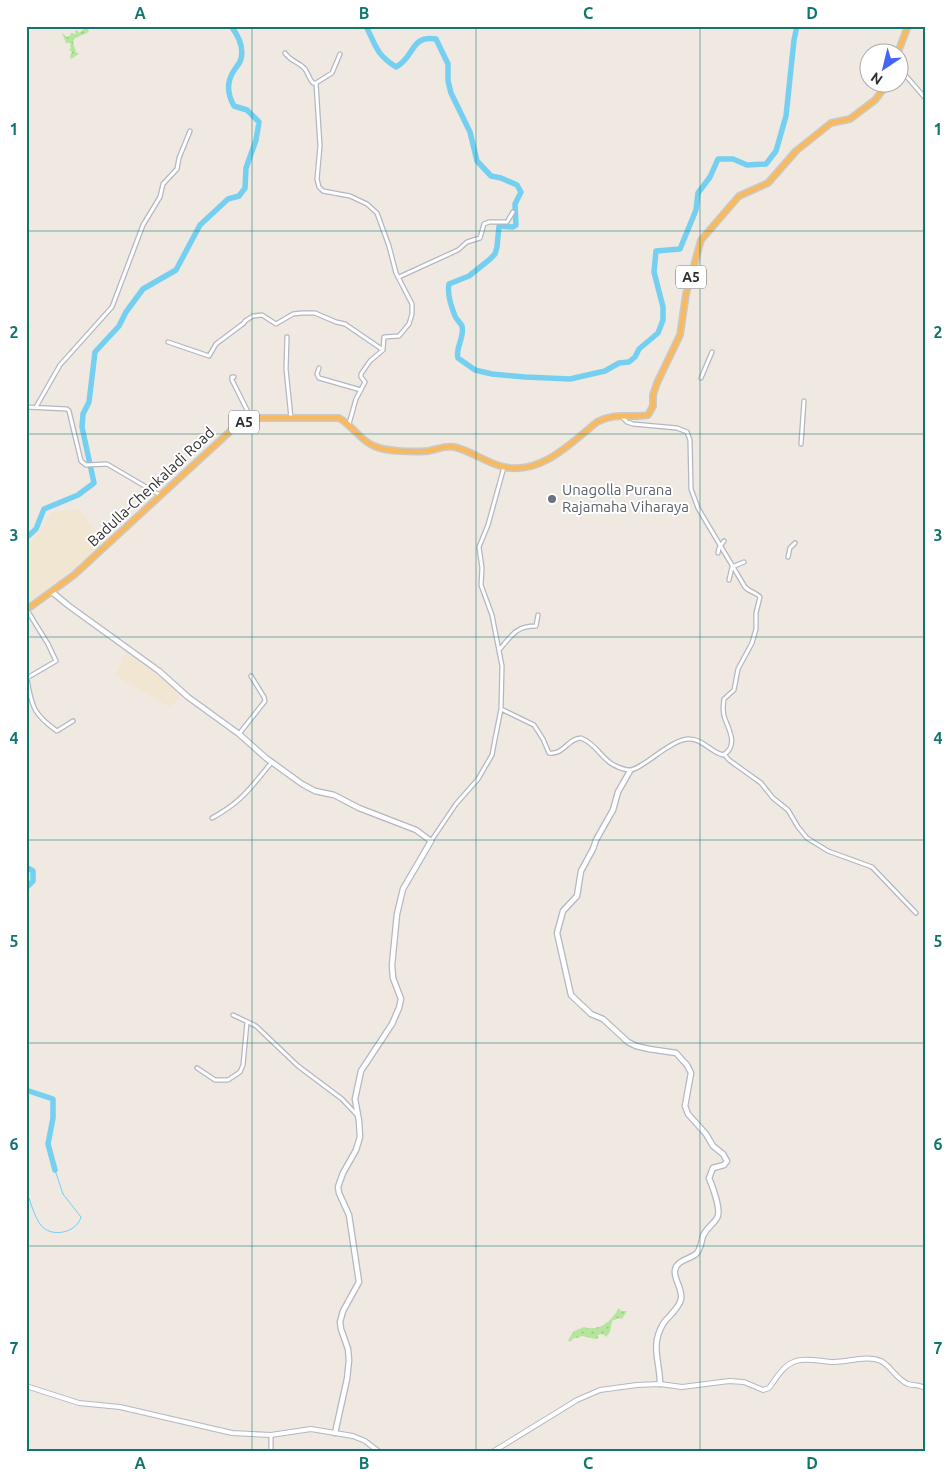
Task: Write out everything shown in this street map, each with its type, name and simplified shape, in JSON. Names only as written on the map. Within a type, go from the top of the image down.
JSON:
[{"type":"highway","points":[[902,42],[908,26]]},
{"type":"highway","name":"A5","points":[[251,418],[338,418],[349,424],[366,442],[376,447],[428,451],[452,446],[504,467],[522,468],[552,458],[597,422],[605,418],[620,414],[648,415],[651,411],[657,383],[680,335],[686,294],[701,240],[739,196],[768,183],[796,151],[831,123],[850,119],[875,100],[881,92]]},
{"type":"highway","name":"Badulla-Chenkaladi Road","points":[[27,610],[74,575],[237,425],[251,418]]},
{"type":"main road","points":[[52,592],[160,671],[188,697],[239,734],[302,784],[315,791],[334,796],[359,808],[416,830],[430,840],[403,889],[398,914],[392,964],[393,978],[400,999],[400,1008],[392,1024],[361,1071],[355,1099],[360,1137],[356,1150],[343,1173],[338,1187],[349,1214],[359,1282],[342,1311],[340,1322],[348,1349],[349,1360],[347,1379],[335,1433]]},
{"type":"main road","points":[[630,771],[618,792],[613,810],[581,871],[577,896],[563,911],[556,933],[571,995],[591,1014],[603,1019],[628,1042],[648,1049],[676,1053],[687,1065],[691,1073],[685,1106],[688,1114],[727,1161],[724,1165],[713,1168],[708,1178],[714,1190],[719,1214],[717,1219],[708,1228],[696,1254],[680,1262],[675,1268],[681,1289],[681,1299],[679,1305],[662,1326],[656,1340],[660,1384]]},
{"type":"street","points":[[285,53],[290,59],[303,67],[313,84],[332,73],[340,54]]},
{"type":"street","points":[[910,81],[926,99]]},
{"type":"street","points":[[316,83],[320,142],[317,179],[319,187],[323,191],[345,194],[358,199],[375,210],[399,277],[412,304],[409,324],[399,336],[384,337],[383,350],[370,361],[361,374],[365,382],[356,399],[349,424]]},
{"type":"street","points":[[36,407],[60,365],[112,307],[143,225],[160,197],[163,184],[177,169],[190,131]]},
{"type":"street","points":[[399,277],[458,250],[467,242],[480,238],[484,224],[489,222],[507,222],[512,212]]},
{"type":"street","points":[[168,342],[209,356],[216,344],[244,323],[245,320],[253,316],[262,315],[276,324],[293,314],[302,312],[315,313],[345,324],[383,350]]},
{"type":"street","points":[[287,337],[286,370],[291,418]]},
{"type":"street","points":[[701,378],[712,352]]},
{"type":"street","points":[[319,368],[317,371],[319,378],[361,390]]},
{"type":"street","points":[[234,377],[232,377],[232,380],[251,418]]},
{"type":"street","points":[[801,444],[804,401]]},
{"type":"street","points":[[26,407],[62,408],[69,411],[81,461],[86,465],[108,464],[161,496]]},
{"type":"street","points":[[620,414],[626,422],[633,424],[677,428],[686,432],[690,440],[691,489],[698,508],[748,591],[758,594],[760,597],[756,613],[756,630],[752,643],[738,669],[734,690],[724,699],[724,717],[731,733],[732,743],[727,753],[724,754]]},
{"type":"street","points":[[430,840],[478,778],[492,755],[501,709],[502,666],[492,615],[481,586],[482,568],[479,548],[488,524],[504,467]]},
{"type":"street","points":[[718,553],[720,545],[724,541]]},
{"type":"street","points":[[788,557],[790,548],[795,543]]},
{"type":"street","points":[[732,567],[744,562]]},
{"type":"street","points":[[729,580],[732,567]]},
{"type":"street","points":[[27,610],[56,661],[27,678],[33,707],[38,716],[57,731],[74,721]]},
{"type":"street","points":[[499,649],[518,629],[526,626],[536,626],[538,615]]},
{"type":"street","points":[[239,734],[265,701],[264,696],[251,676]]},
{"type":"street","points":[[501,709],[534,725],[549,753],[560,752],[573,740],[581,738],[592,745],[606,761],[630,771],[638,768],[673,744],[687,739],[698,740],[714,751],[724,754],[761,783],[773,798],[788,810],[807,838],[828,851],[872,867],[916,913]]},
{"type":"street","points":[[212,818],[230,808],[247,794],[272,762]]},
{"type":"street","points":[[233,1015],[256,1026],[298,1066],[342,1099],[358,1116]]},
{"type":"street","points":[[197,1068],[215,1080],[228,1080],[240,1072],[243,1065],[247,1022]]},
{"type":"street","points":[[494,1451],[577,1400],[600,1390],[636,1385],[660,1384],[682,1387],[737,1381],[763,1390],[769,1388],[781,1371],[795,1361],[835,1362],[864,1359],[882,1362],[900,1379],[926,1389]]},
{"type":"street","points":[[26,1386],[80,1403],[120,1407],[232,1433],[271,1435],[311,1429],[353,1436],[365,1441],[378,1451]]},
{"type":"street","points":[[271,1435],[271,1451]]},
{"type":"shaded area","points":[[78,509],[106,543],[26,604],[26,550],[52,512]]},
{"type":"shaded area","points":[[126,652],[152,666],[183,694],[170,707],[116,676]]},
{"type":"green space","points":[[85,28],[89,32],[75,38],[73,42],[76,52],[79,54],[71,59],[72,52],[69,49],[71,48],[71,43],[66,43],[62,33],[67,37],[71,35],[70,33],[76,34],[75,31],[77,30],[79,33]]},
{"type":"green space","points":[[619,1308],[621,1311],[627,1311],[622,1319],[619,1318],[612,1321],[610,1332],[606,1337],[603,1334],[598,1335],[596,1339],[582,1336],[574,1338],[570,1342],[568,1340],[574,1331],[584,1327],[600,1327],[612,1318]]},
{"type":"waterway","points":[[26,538],[36,529],[44,509],[78,495],[94,483],[82,427],[83,414],[89,402],[95,352],[119,326],[126,312],[143,289],[176,270],[200,225],[228,199],[239,196],[245,188],[246,168],[256,140],[259,122],[247,110],[234,106],[230,97],[228,88],[230,78],[242,55],[240,41],[231,26]]},
{"type":"waterway","points":[[366,26],[380,54],[396,67],[407,58],[421,40],[436,39],[448,64],[448,81],[451,93],[470,132],[477,161],[491,176],[517,185],[521,192],[515,204],[516,225],[513,227],[499,226],[495,254],[469,276],[449,284],[451,304],[463,330],[457,354],[458,358],[475,370],[492,374],[570,379],[605,371],[619,363],[629,362],[635,357],[639,349],[658,333],[663,320],[663,307],[654,272],[656,251],[680,249],[696,210],[698,193],[710,177],[718,159],[733,159],[747,165],[766,164],[776,151],[786,116],[797,26]]},
{"type":"waterway","points":[[26,867],[33,871],[33,881],[26,888]]},
{"type":"waterway","points":[[26,1090],[53,1099],[53,1118],[48,1144],[55,1170]]},
{"type":"waterway","points":[[26,1196],[29,1198],[37,1219],[45,1229],[61,1232],[75,1226],[81,1217],[63,1194],[55,1170]]},
{"type":"place","name":"Unagolla Purana Rajamaha Viharaya","points":[[552,499]]}]
